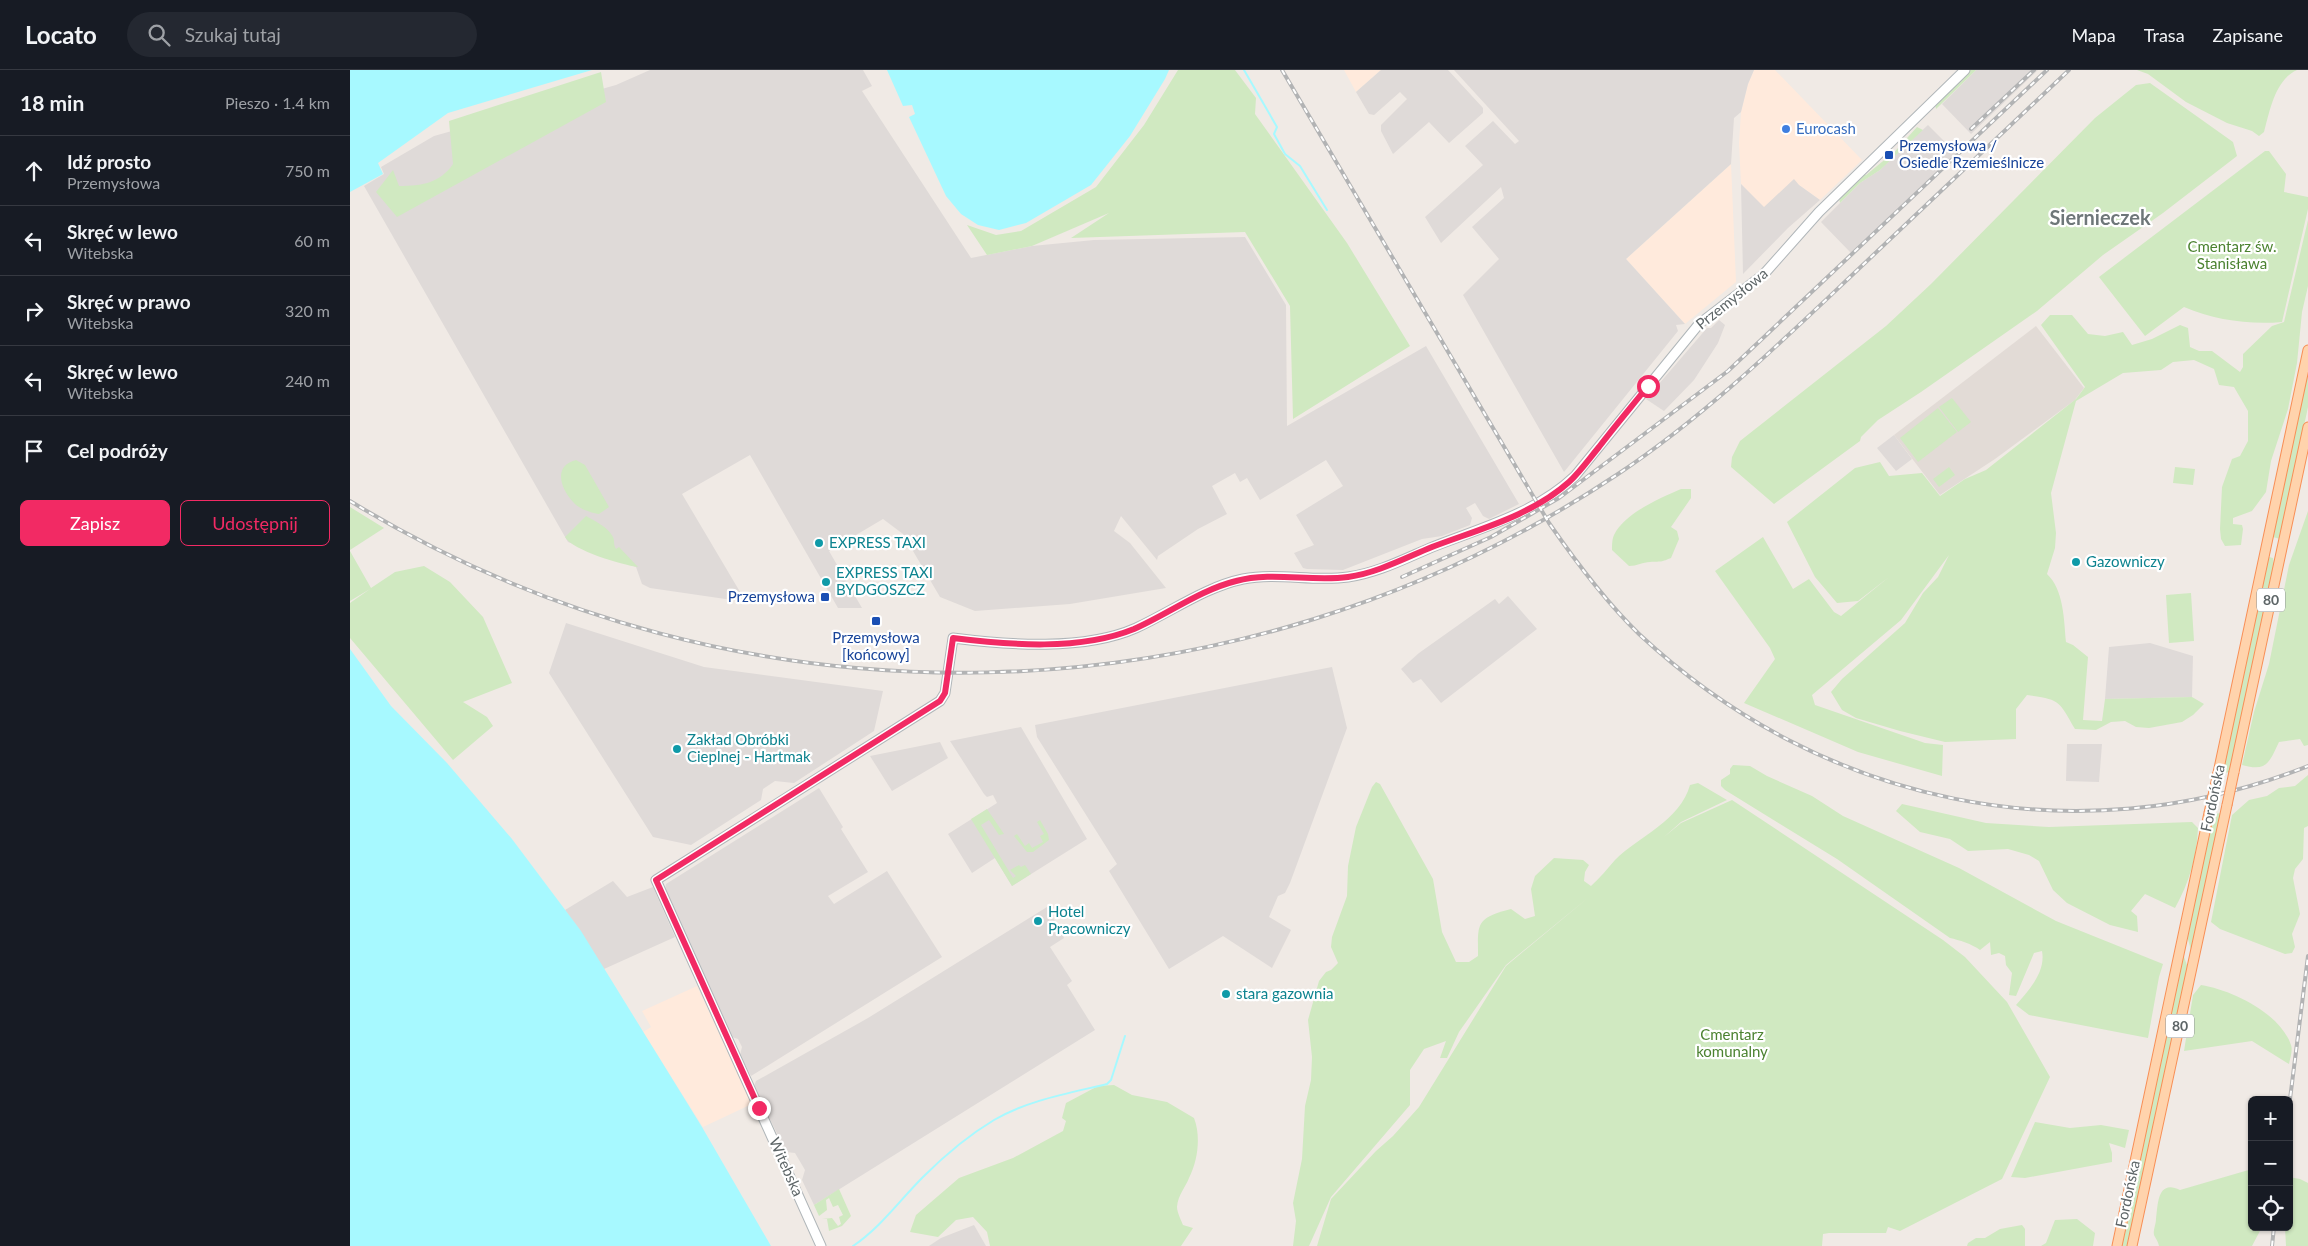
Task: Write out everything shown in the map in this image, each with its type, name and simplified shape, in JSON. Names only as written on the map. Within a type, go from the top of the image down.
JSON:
[{"type":"main road","name":"Fordońska","points":[[2117,1246],[2308,350]]},
{"type":"main road","name":"Fordońska","points":[[2132,1246],[2308,427]]},
{"type":"street","name":"Przemysłowa","points":[[953,638],[1017,644],[1068,642],[1113,636],[1136,628],[1210,590],[1233,581],[1255,578],[1324,579],[1349,577],[1381,568],[1530,508],[1554,493],[1575,476],[1705,318],[1769,269],[1818,212],[1964,70]]},
{"type":"street","name":"Witebska","points":[[821,1246],[656,880],[940,701],[945,693],[953,638]]},
{"type":"shaded area","points":[[650,70],[863,70],[872,86],[862,91],[971,258],[1032,246],[1094,240],[1245,237],[1286,305],[1287,426],[1426,346],[1519,504],[1489,519],[1483,516],[1475,503],[1466,508],[1472,518],[1470,525],[1442,536],[1422,539],[1343,570],[1307,569],[1303,568],[1294,553],[1314,545],[1296,515],[1343,486],[1326,460],[1260,500],[1247,478],[1240,482],[1235,473],[1212,486],[1227,514],[1198,529],[1158,556],[1157,560],[1121,516],[1114,531],[1130,543],[1166,588],[1070,604],[975,611],[940,597],[903,534],[883,519],[829,551],[862,608],[838,608],[750,455],[682,494],[746,602],[650,588],[642,584],[636,567],[568,542],[364,186],[384,174],[381,167],[434,136],[616,85]]},
{"type":"shaded area","points":[[1344,70],[1381,70],[1356,92]]},
{"type":"shaded area","points":[[1381,70],[1448,70],[1483,108],[1483,113],[1449,143],[1429,122],[1393,154],[1381,131],[1381,125],[1407,99],[1400,92],[1374,115],[1369,114],[1356,92]]},
{"type":"shaded area","points":[[1454,70],[1754,70],[1748,84],[1741,112],[1734,118],[1731,164],[1626,259],[1685,324],[1676,325],[1678,331],[1564,472],[1463,295],[1499,259],[1472,227],[1504,198],[1501,187],[1441,243],[1425,217],[1483,165],[1465,146],[1493,121],[1515,144],[1519,141]]},
{"type":"shaded area","name":"Eurocash","points":[[1754,70],[1775,70],[1862,160],[1820,200],[1799,185],[1764,208],[1741,184],[1739,143],[1741,112],[1748,84]]},
{"type":"shaded area","points":[[1976,70],[2038,70],[1971,134],[1942,104]]},
{"type":"shaded area","points":[[1928,125],[1956,153],[1851,253],[1821,222],[1860,183],[1880,170]]},
{"type":"shaded area","points":[[1731,164],[1736,282],[1685,324],[1626,259]]},
{"type":"shaded area","points":[[1794,179],[1799,185],[1820,200],[1788,228],[1743,274],[1741,184],[1764,207]]},
{"type":"shaded area","points":[[1719,320],[1725,325],[1718,343],[1694,380],[1664,411],[1646,399],[1707,328],[1711,328]]},
{"type":"shaded area","points":[[2036,326],[2084,388],[2075,400],[1995,459],[1940,495],[1894,435]]},
{"type":"shaded area","points":[[1894,435],[1912,459],[1896,471],[1877,448]]},
{"type":"shaded area","points":[[1508,596],[1537,629],[1441,703],[1421,679],[1413,683],[1401,669],[1419,653],[1495,599],[1499,604]]},
{"type":"shaded area","points":[[566,623],[704,667],[883,691],[874,731],[794,783],[775,781],[763,789],[761,800],[691,845],[653,837],[549,673]]},
{"type":"shaded area","points":[[2150,643],[2193,656],[2192,697],[2105,699],[2109,647]]},
{"type":"shaded area","points":[[1332,667],[1347,728],[1290,883],[1285,893],[1278,896],[1269,917],[1291,930],[1272,968],[1223,936],[1169,969],[1109,871],[1117,864],[1037,737],[1035,725]]},
{"type":"shaded area","points":[[1021,727],[1087,839],[1012,886],[995,858],[972,873],[948,834],[997,803],[993,795],[987,797],[984,794],[950,741]]},
{"type":"shaded area","points":[[940,742],[948,758],[892,791],[870,756]]},
{"type":"shaded area","points":[[2067,744],[2102,744],[2099,782],[2066,781]]},
{"type":"shaded area","points":[[819,788],[843,827],[841,829],[868,872],[828,896],[834,904],[887,871],[942,957],[751,1076],[740,1055],[742,1047],[738,1039],[732,1037],[665,890],[666,884]]},
{"type":"shaded area","points":[[613,881],[627,897],[653,887],[675,937],[604,969],[565,910]]},
{"type":"shaded area","points":[[1047,907],[1064,938],[1050,947],[1072,981],[1067,985],[1095,1030],[814,1205],[802,1180],[805,1170],[795,1153],[786,1152],[754,1086],[756,1081],[868,1018]]},
{"type":"shaded area","points":[[697,986],[752,1104],[703,1127],[643,1032],[651,1027],[642,1011]]},
{"type":"shaded area","points":[[974,1225],[986,1246],[929,1246],[941,1238]]},
{"type":"green space","points":[[1178,70],[1235,70],[1256,98],[1255,114],[1347,243],[1410,346],[1293,419],[1290,306],[1245,232],[1071,238],[1109,213],[1032,246],[987,255],[967,225],[996,235],[1021,231],[1096,187],[1144,125]]},
{"type":"green space","points":[[1970,70],[1976,70],[1936,109],[1935,104]]},
{"type":"green space","points":[[2137,70],[2297,70],[2283,81],[2278,88],[2271,105],[2264,132],[2259,136],[2252,131],[2227,123],[2186,102],[2148,74]]},
{"type":"green space","points":[[601,72],[606,102],[397,217],[376,192],[393,170],[399,186],[430,182],[448,170],[453,164],[449,121]]},
{"type":"green space","points":[[2150,83],[2233,142],[2237,156],[2163,213],[2103,255],[2037,311],[1878,420],[1861,437],[1860,441],[1774,504],[1731,467],[1732,457],[1740,441],[1886,326],[1931,284],[2095,118],[2136,85]]},
{"type":"green space","points":[[1917,127],[1923,130],[1880,170],[1860,183],[1840,203],[1839,198],[1864,174],[1866,175],[1889,158]]},
{"type":"green space","name":"Cmentarz św. Stanisława","points":[[2265,151],[2269,151],[2286,174],[2284,192],[2308,197],[2308,209],[2282,322],[2245,322],[2220,318],[2184,307],[2145,336],[2099,277]]},
{"type":"green space","points":[[2308,220],[2308,286],[2302,312],[2297,363],[2288,409],[2271,461],[2266,492],[2252,511],[2233,518],[2233,524],[2242,525],[2241,545],[2225,546],[2221,539],[2222,487],[2232,459],[2240,456],[2248,441],[2248,411],[2234,387],[2219,385],[2214,369],[2194,360],[2173,362],[2161,370],[2123,373],[2076,401],[2051,493],[2056,533],[2055,548],[2047,574],[2057,588],[2060,597],[2064,615],[2066,642],[2088,657],[2083,720],[2102,721],[2105,699],[2192,697],[2204,704],[2193,715],[2182,722],[2149,728],[2136,727],[2125,721],[2111,722],[2096,730],[2075,729],[2065,712],[2053,700],[2027,695],[2016,709],[2016,739],[1945,742],[1856,718],[1842,710],[1831,692],[1842,679],[1905,623],[1923,593],[1938,577],[1949,555],[1901,620],[1812,695],[1815,705],[1925,743],[1943,745],[1942,776],[1858,752],[1744,703],[1775,659],[1770,648],[1715,571],[1763,537],[1793,589],[1809,579],[1834,612],[1841,616],[1889,577],[1858,601],[1837,603],[1815,577],[1787,522],[1855,468],[1880,462],[1889,476],[1922,473],[1940,496],[1965,479],[1986,470],[2076,399],[2085,387],[2041,325],[2050,315],[2072,315],[2088,334],[2105,336],[2123,332],[2132,345],[2152,339],[2180,325],[2188,328],[2190,347],[2199,351],[2212,351],[2240,372],[2243,367],[2243,354],[2272,326],[2284,322]]},
{"type":"green space","points":[[2308,371],[2308,407],[2280,539],[2273,537]]},
{"type":"green space","points":[[1952,398],[1971,422],[1958,432],[1939,407]]},
{"type":"green space","points":[[1938,408],[1957,432],[1918,462],[1900,438]]},
{"type":"green space","points":[[576,460],[585,465],[609,507],[599,514],[576,505],[565,492],[561,473],[568,463]]},
{"type":"green space","points":[[1949,467],[1955,475],[1939,487],[1933,479]]},
{"type":"green space","points":[[2175,467],[2195,469],[2193,485],[2173,483]]},
{"type":"green space","points":[[1681,489],[1691,489],[1691,498],[1671,527],[1677,531],[1679,539],[1671,558],[1629,566],[1612,550],[1613,537],[1619,527],[1634,513]]},
{"type":"green space","points":[[350,507],[384,528],[350,550]]},
{"type":"green space","points":[[2308,511],[2308,745],[2304,746],[2300,739],[2279,742],[2266,764],[2250,767],[2242,765],[2254,712],[2269,664],[2289,565]]},
{"type":"green space","points":[[586,516],[608,530],[613,537],[616,549],[619,547],[638,567],[598,556],[569,542],[565,537]]},
{"type":"green space","points":[[350,551],[371,588],[395,572],[424,566],[450,582],[483,617],[512,683],[463,702],[487,717],[493,726],[453,760],[350,638],[350,603],[370,589],[350,601]]},
{"type":"green space","points":[[2269,557],[2273,558],[2274,565],[2230,772],[2223,773]]},
{"type":"green space","points":[[2191,593],[2194,641],[2169,643],[2166,595]]},
{"type":"green space","points":[[1733,765],[1750,766],[1767,776],[1812,796],[1843,816],[1959,868],[2056,921],[2163,964],[2148,1038],[2029,1015],[2016,1005],[2031,987],[2039,973],[2043,959],[2042,951],[2034,953],[2016,996],[2009,995],[2012,973],[2006,965],[2005,956],[1999,953],[1991,955],[1990,942],[1980,950],[1950,938],[1837,859],[1725,790],[1721,786],[1721,780],[1730,774],[1730,769]]},
{"type":"green space","points":[[2308,775],[2308,826],[2304,828],[2303,859],[2295,869],[2293,878],[2300,914],[2292,934],[2295,947],[2292,953],[2285,954],[2220,929],[2211,922],[2232,815],[2249,800],[2267,796],[2279,788],[2295,786]]},
{"type":"green space","name":"Cmentarz komunalny","points":[[1376,782],[1380,784],[1433,879],[1442,932],[1456,962],[1469,962],[1478,956],[1479,929],[1485,919],[1499,912],[1511,909],[1525,919],[1535,916],[1531,889],[1535,876],[1554,858],[1583,860],[1589,865],[1585,872],[1584,881],[1591,886],[1625,851],[1658,827],[1677,809],[1685,798],[1690,785],[1698,783],[1727,800],[1681,822],[1664,837],[1681,823],[1732,800],[1943,940],[1965,957],[2007,1002],[2050,1077],[2002,1179],[1900,1231],[1888,1227],[1886,1233],[1823,1234],[1822,1246],[1317,1246],[1331,1199],[1419,1107],[1506,966],[1589,897],[1506,965],[1459,1032],[1447,1058],[1440,1058],[1446,1041],[1424,1049],[1410,1070],[1410,1105],[1331,1197],[1309,1246],[1293,1246],[1296,1221],[1293,1203],[1302,1159],[1305,1106],[1311,1080],[1312,1057],[1308,1020],[1319,981],[1326,972],[1338,963],[1331,947],[1332,937],[1347,896],[1348,866],[1356,827],[1372,787]]},
{"type":"green space","points":[[1902,804],[1986,823],[2049,827],[2192,822],[2198,828],[2196,849],[2188,879],[2175,908],[2145,894],[2131,911],[2137,916],[2138,932],[2110,925],[2067,903],[2053,890],[2039,861],[2029,855],[2008,849],[1968,851],[1950,839],[1920,832],[1896,811]]},
{"type":"green space","points":[[987,809],[1004,834],[999,835],[989,820],[981,825],[1013,878],[1016,876],[1010,870],[1019,865],[1021,867],[1025,865],[1031,874],[1012,886],[971,819]]},
{"type":"green space","points":[[2221,813],[2191,950],[2187,936],[2214,814]]},
{"type":"green space","points":[[1040,820],[1048,834],[1049,840],[1033,852],[1027,852],[1014,836],[1017,834],[1025,846],[1029,843],[1032,848],[1043,842],[1040,836],[1044,834],[1037,822]]},
{"type":"green space","points":[[2183,954],[2188,968],[2128,1246],[2120,1246]]},
{"type":"green space","points":[[2201,985],[2227,992],[2266,1013],[2285,1033],[2292,1047],[2289,1064],[2252,1041],[2184,1051],[2193,995]]},
{"type":"green space","points":[[1114,1085],[1132,1095],[1167,1102],[1194,1118],[1198,1140],[1196,1156],[1177,1207],[1183,1225],[1193,1228],[1181,1246],[990,1246],[987,1232],[973,1217],[956,1220],[938,1237],[910,1232],[916,1215],[959,1178],[1013,1158],[1063,1131],[1066,1121],[1062,1118],[1066,1103],[1098,1086]]},
{"type":"green space","points":[[2035,1122],[2070,1128],[2101,1125],[2129,1130],[2125,1148],[2109,1143],[2112,1162],[2025,1178],[2011,1177]]},
{"type":"green space","points":[[2248,1170],[2248,1231],[2260,1231],[2252,1246],[2159,1246],[2154,1231],[2160,1195],[2167,1188],[2180,1190]]},
{"type":"green space","points":[[2293,1178],[2308,1183],[2308,1246],[2286,1246],[2285,1231],[2293,1231]]},
{"type":"green space","points":[[839,1189],[851,1216],[842,1226],[829,1231],[827,1219],[822,1219],[832,1218],[838,1226],[841,1224],[839,1217],[843,1215],[838,1205],[833,1207],[829,1198],[826,1200],[827,1210],[819,1216],[814,1205]]},
{"type":"green space","points":[[2077,1219],[2095,1233],[2093,1246],[2041,1246],[2046,1243],[2055,1220]]},
{"type":"green space","points":[[2022,1225],[2025,1229],[2025,1246],[1967,1246],[1968,1243],[1976,1238],[1985,1238],[2000,1229]]},
{"type":"water","points":[[350,70],[592,70],[448,113],[378,163],[383,174],[350,192]]},
{"type":"water","points":[[887,70],[1169,70],[1130,136],[1091,185],[1026,223],[999,230],[978,225],[961,214],[946,196],[909,117],[915,114],[912,105],[903,106]]},
{"type":"water","points":[[350,649],[391,706],[447,763],[512,839],[581,931],[702,1127],[771,1246],[350,1246]]},
{"type":"waterway","points":[[1244,70],[1277,127],[1274,134],[1285,154],[1300,166],[1327,210]]},
{"type":"waterway","points":[[853,1246],[881,1222],[939,1161],[966,1139],[994,1120],[1035,1102],[1107,1084],[1111,1080],[1125,1036]]},
{"type":"railway","points":[[1282,70],[1549,523],[1591,581],[1626,621],[1639,634],[1710,692],[1787,739],[1869,775],[1954,799],[2041,810],[2130,809],[2220,794],[2308,766]]},
{"type":"railway","points":[[1971,129],[2034,70]]},
{"type":"railway","points":[[1402,577],[1491,537],[1559,498],[1728,371],[2047,70]]},
{"type":"railway","points":[[350,501],[501,579],[660,633],[823,664],[988,672],[1152,657],[1314,619],[1470,558],[1618,474],[1649,452],[1679,430],[1766,356],[2069,70]]},
{"type":"railway","points":[[2290,1096],[2308,956]]},
{"type":"railway","points":[[2272,1246],[2274,1231]]},
{"type":"place","name":"Eurocash","points":[[1786,129]]},
{"type":"place","name":"Przemysłowa / Osiedle Rzemieślnicze","points":[[1889,155]]},
{"type":"place","name":"EXPRESS TAXI","points":[[819,543]]},
{"type":"place","name":"Gazowniczy","points":[[2076,562]]},
{"type":"place","name":"EXPRESS TAXI BYDGOSZCZ","points":[[826,582]]},
{"type":"place","name":"Przemysłowa","points":[[825,597]]},
{"type":"place","name":"Przemysłowa [końcowy]","points":[[876,621]]},
{"type":"place","name":"Zakład Obróbki Cieplnej - Hartmak","points":[[677,749]]},
{"type":"place","name":"Hotel Pracowniczy","points":[[1038,921]]},
{"type":"place","name":"stara gazownia","points":[[1226,994]]},
{"type":"district","name":"Siernieczek","points":[[2100,218]]},
{"type":"route","points":[[759,1108],[656,880],[940,701],[945,693],[953,638],[1017,644],[1101,639],[1136,628],[1210,590],[1244,578],[1324,579],[1349,577],[1381,568],[1530,508],[1554,493],[1569,482],[1581,469],[1648,386]]}]
